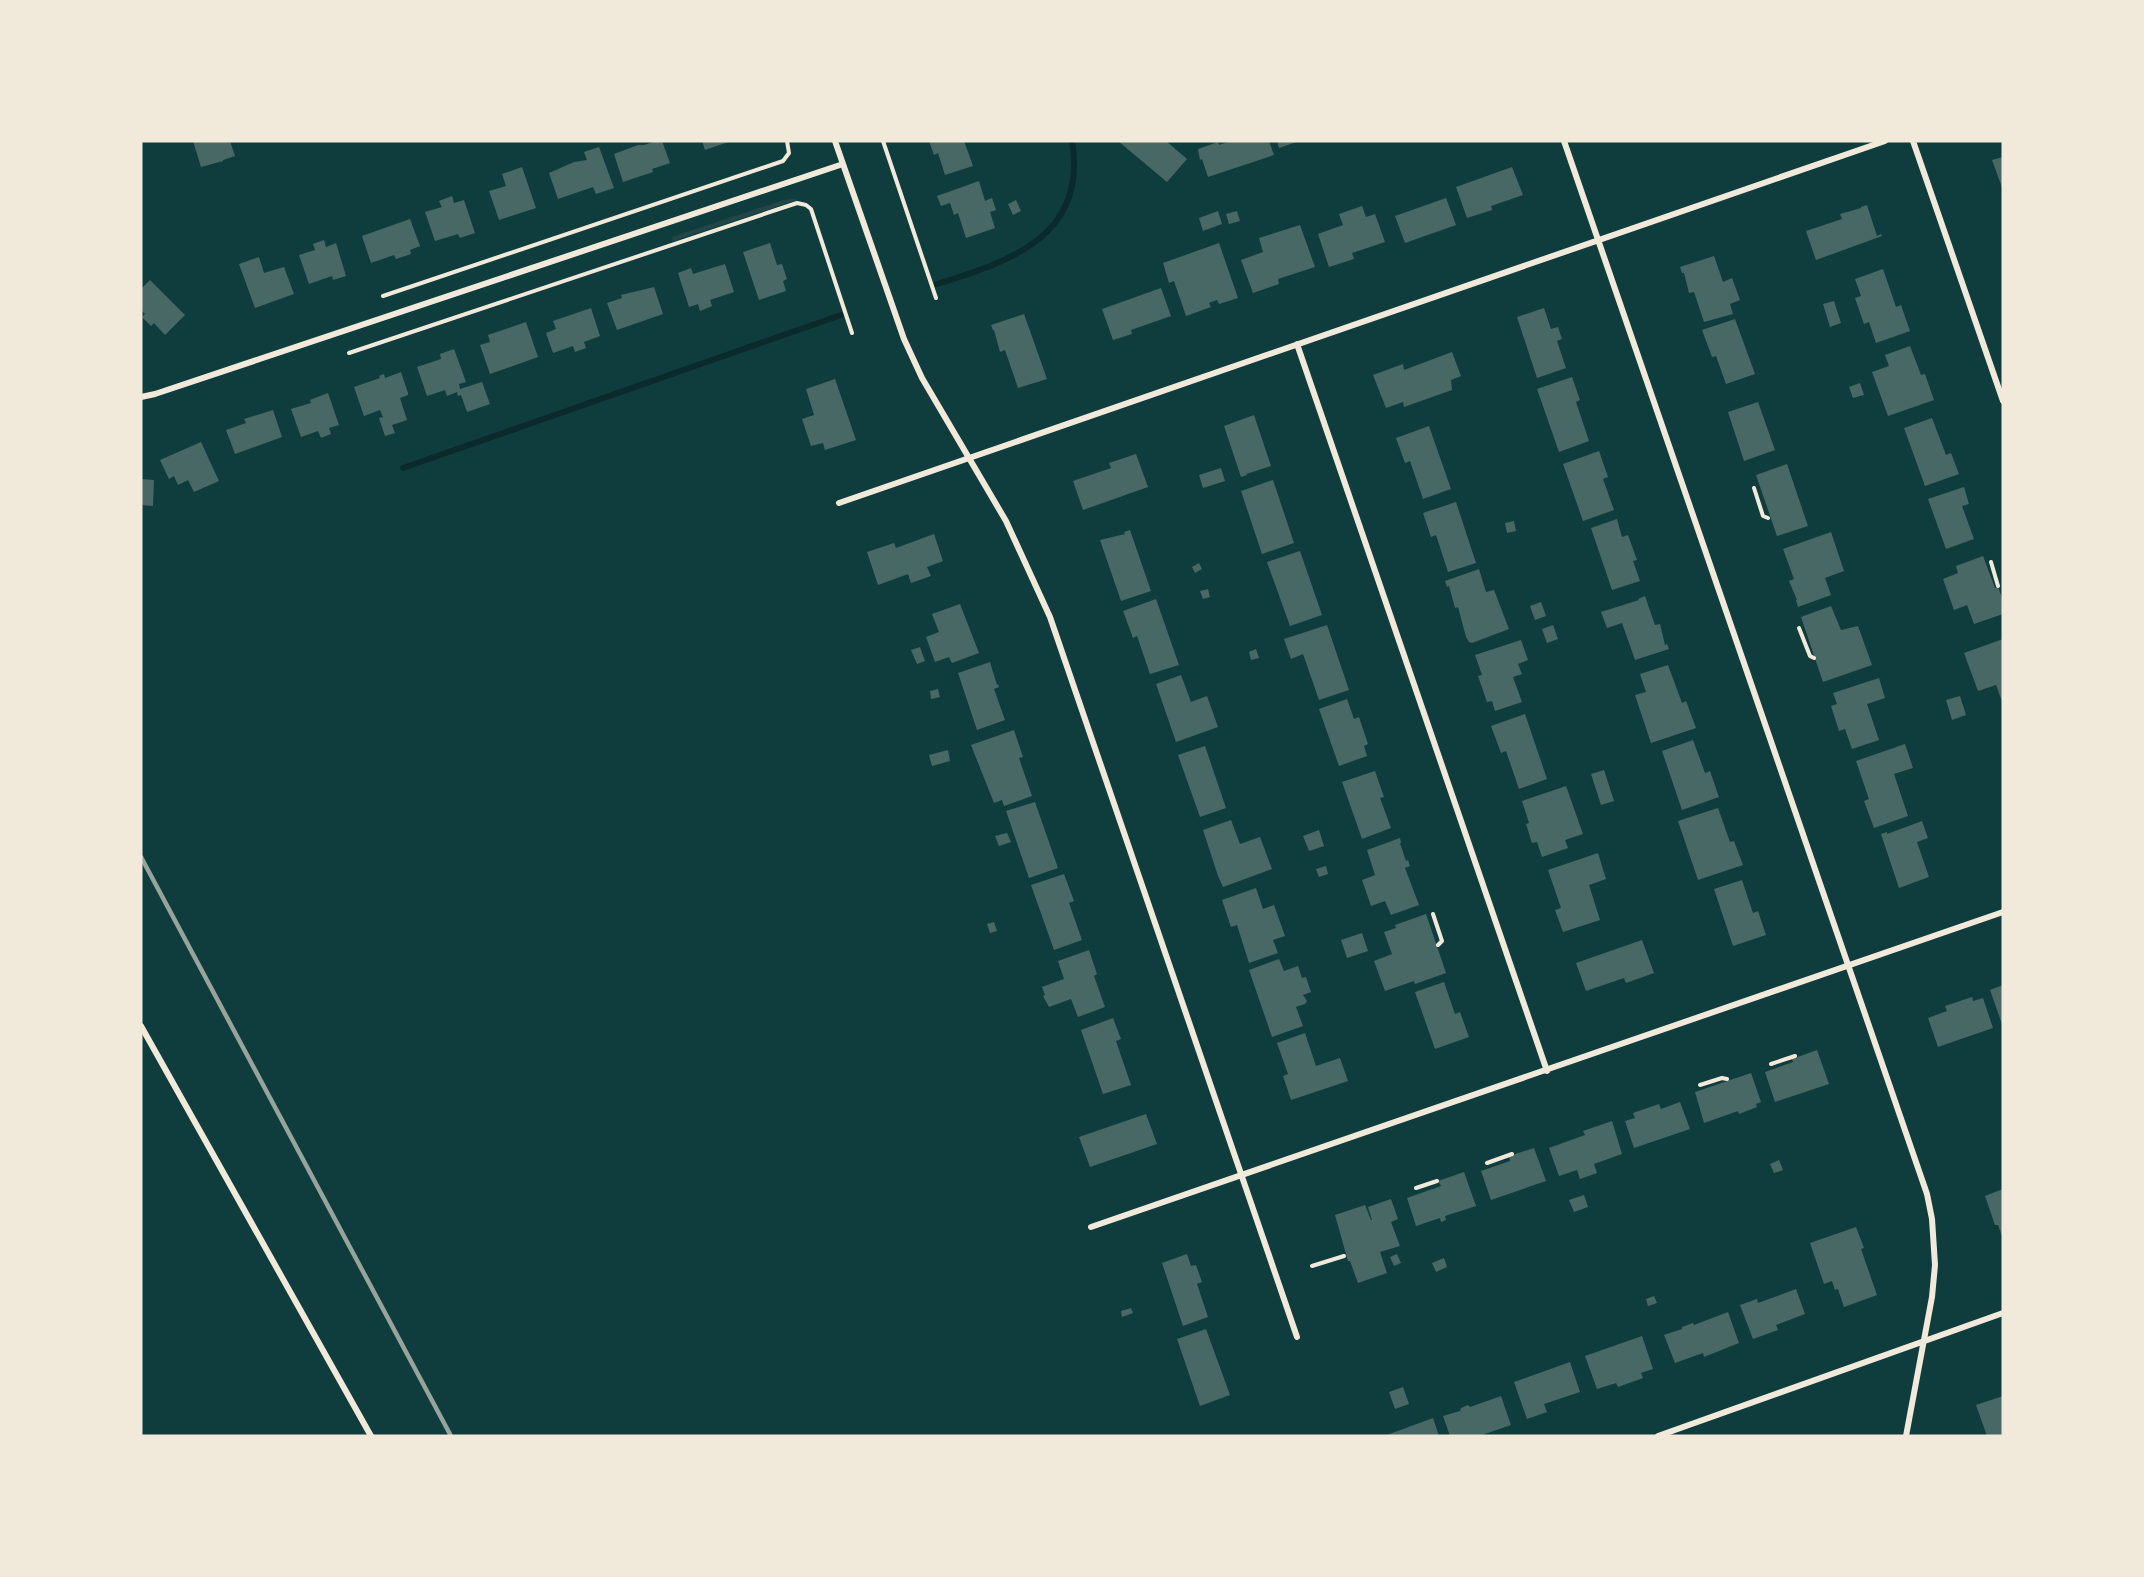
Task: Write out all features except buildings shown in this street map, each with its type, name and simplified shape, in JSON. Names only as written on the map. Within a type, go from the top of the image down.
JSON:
[{"type":"street","points":[[835,141],[904,339],[922,378],[1019,545],[1050,617],[1297,1337]]},
{"type":"street","points":[[1564,141],[1927,1194],[1933,1228],[1935,1265],[1932,1297],[1905,1436]]},
{"type":"street","points":[[839,503],[1885,141]]},
{"type":"street","points":[[1913,141],[2003,401]]},
{"type":"street","points":[[141,397],[277,354],[843,164]]},
{"type":"street","points":[[1297,345],[1547,1071]]},
{"type":"street","points":[[1090,1227],[2003,912]]},
{"type":"street","points":[[141,1026],[371,1436]]},
{"type":"street","points":[[1658,1436],[2003,1313]]},
{"type":"path","points":[[383,296],[783,161],[789,153],[788,141]]},
{"type":"path","points":[[883,141],[936,298]]},
{"type":"path","points":[[349,353],[797,203],[811,209],[852,333]]},
{"type":"path","points":[[1754,488],[1763,516],[1768,518]]},
{"type":"path","points":[[1991,562],[1998,586]]},
{"type":"path","points":[[1799,628],[1810,656],[1814,658]]},
{"type":"path","points":[[1432,914],[1442,941],[1438,945]]},
{"type":"path","points":[[1771,1064],[1795,1056]]},
{"type":"path","points":[[1700,1085],[1722,1078],[1727,1079]]},
{"type":"path","points":[[1487,1162],[1512,1154]]},
{"type":"path","points":[[1416,1188],[1437,1181]]},
{"type":"path","points":[[1312,1266],[1344,1256]]},
{"type":"shaded area","points":[[793,199],[797,200],[673,241],[672,237]]},
{"type":"waterway","points":[[937,284],[992,265],[1017,253],[1039,239],[1056,221],[1068,200],[1074,173],[1072,141]]},
{"type":"waterway","points":[[403,468],[841,315]]},
{"type":"railway","points":[[141,857],[451,1436]]}]
